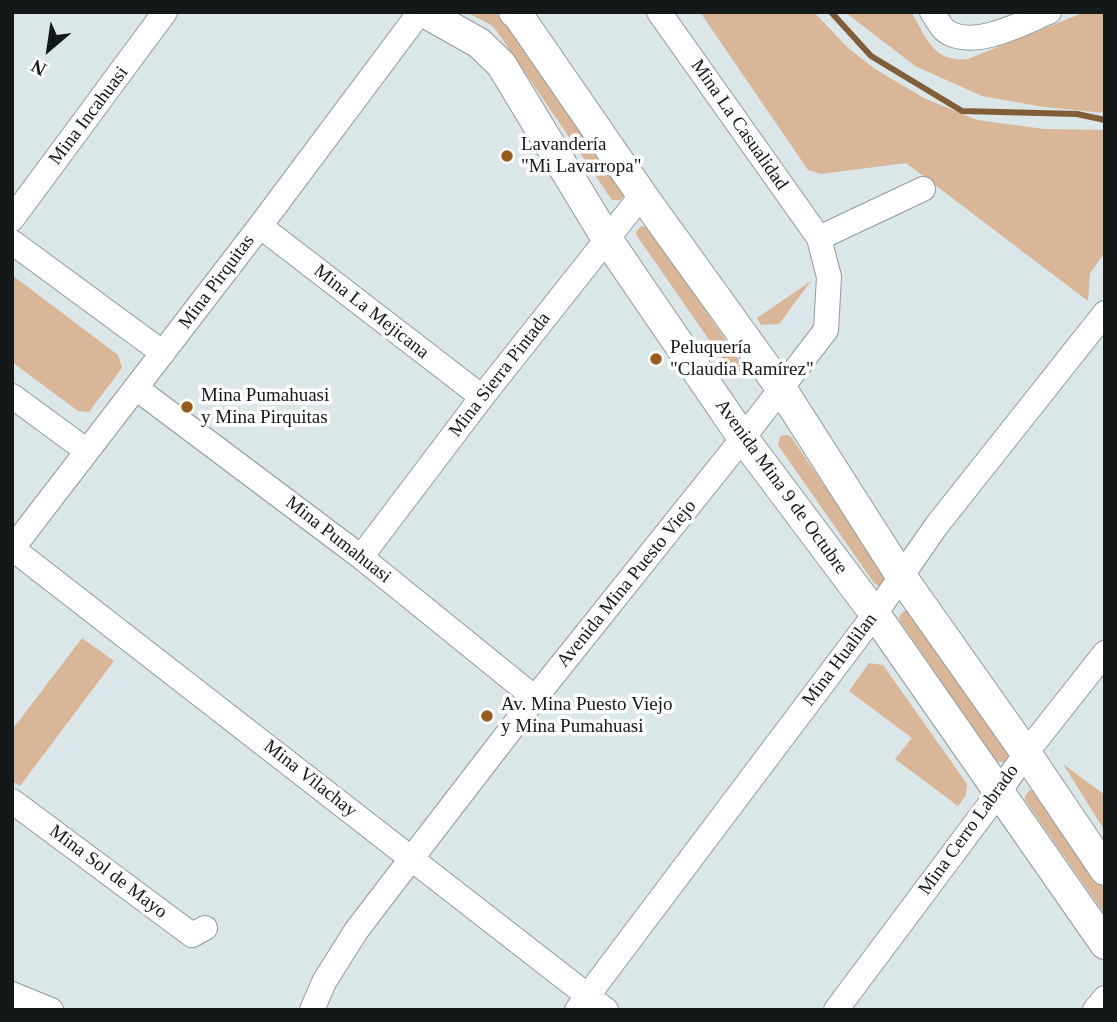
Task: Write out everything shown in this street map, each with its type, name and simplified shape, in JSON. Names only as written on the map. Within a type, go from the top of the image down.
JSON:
[{"type":"street","name":"Mina Incahuasi","points":[[12,219],[165,12]]},
{"type":"street","name":"Mina Pirquitas","points":[[12,549],[422,12]]},
{"type":"street","name":"Avenida Mina 9 de Octubre","points":[[422,12],[479,43],[501,64],[607,239],[743,439],[875,614],[1105,944]]},
{"type":"street","points":[[514,12],[780,387],[901,576],[1105,870]]},
{"type":"street","name":"Mina La Casualidad","points":[[659,12],[819,238]]},
{"type":"street","points":[[932,12],[947,33],[978,38],[1001,32],[1049,12]]},
{"type":"street","points":[[819,238],[923,189]]},
{"type":"street","name":"Mina Sierra Pintada","points":[[361,557],[482,397],[642,195]]},
{"type":"street","name":"Mina La Mejicana","points":[[260,226],[482,397]]},
{"type":"street","name":"Avenida Mina Puesto Viejo","points":[[312,1010],[324,982],[356,931],[535,698],[743,439],[826,330],[828,277],[819,238]]},
{"type":"street","points":[[12,242],[163,353]]},
{"type":"street","name":"Mina Hualilan","points":[[590,1005],[875,614],[937,524],[1105,313]]},
{"type":"street","name":"Mina Pumahuasi","points":[[136,388],[361,557],[535,698]]},
{"type":"street","points":[[12,396],[87,451]]},
{"type":"street","name":"Mina Vilachay","points":[[12,549],[412,858],[590,1005]]},
{"type":"street","name":"Mina Cerro Labrado","points":[[836,1010],[1026,753],[1105,653]]},
{"type":"street","name":"Mina Sol de Mayo","points":[[12,801],[191,935],[205,928]]},
{"type":"street","points":[[12,994],[51,1010]]},
{"type":"street","points":[[1095,1010],[1105,998]]},
{"type":"shaded area","points":[[466,12],[494,12],[506,20],[623,193],[620,200],[612,200],[496,30]]},
{"type":"shaded area","points":[[700,12],[814,12],[848,48],[875,69],[924,98],[977,120],[1044,129],[1105,130],[1105,252],[1090,273],[1088,301],[906,163],[821,174],[808,170]]},
{"type":"shaded area","points":[[845,12],[911,12],[932,47],[939,53],[956,59],[968,59],[1085,12],[1105,12],[1105,113],[1044,107],[982,96],[915,66]]},
{"type":"shaded area","points":[[641,226],[649,228],[744,367],[746,370],[743,377],[735,377],[637,236],[636,232]]},
{"type":"shaded area","points":[[12,275],[118,355],[122,368],[89,412],[78,411],[12,362]]},
{"type":"shaded area","points":[[811,281],[779,324],[761,325],[757,318]]},
{"type":"shaded area","points":[[783,435],[791,437],[888,579],[881,588],[874,583],[778,445]]},
{"type":"shaded area","points":[[904,611],[908,611],[1007,752],[1009,756],[1005,762],[995,759],[900,621],[899,617]]},
{"type":"shaded area","points":[[82,638],[114,661],[20,786],[12,781],[12,730]]},
{"type":"shaded area","points":[[869,663],[883,665],[967,784],[966,795],[958,806],[895,759],[912,738],[849,691]]},
{"type":"shaded area","points":[[1063,764],[1105,795],[1105,831]]},
{"type":"shaded area","points":[[1030,790],[1037,792],[1105,890],[1105,915],[1025,800]]},
{"type":"waterway","points":[[831,12],[871,56],[962,111],[1077,114],[1105,120]]},
{"type":"place","name":"Lavandería \"Mi Lavarropa\"","points":[[507,156]]},
{"type":"place","name":"Peluquería \"Claudia Ramírez\"","points":[[656,359]]},
{"type":"place","name":"Mina Pumahuasi y Mina Pirquitas","points":[[187,407]]},
{"type":"place","name":"Av. Mina Puesto Viejo y Mina Pumahuasi","points":[[487,716]]}]
